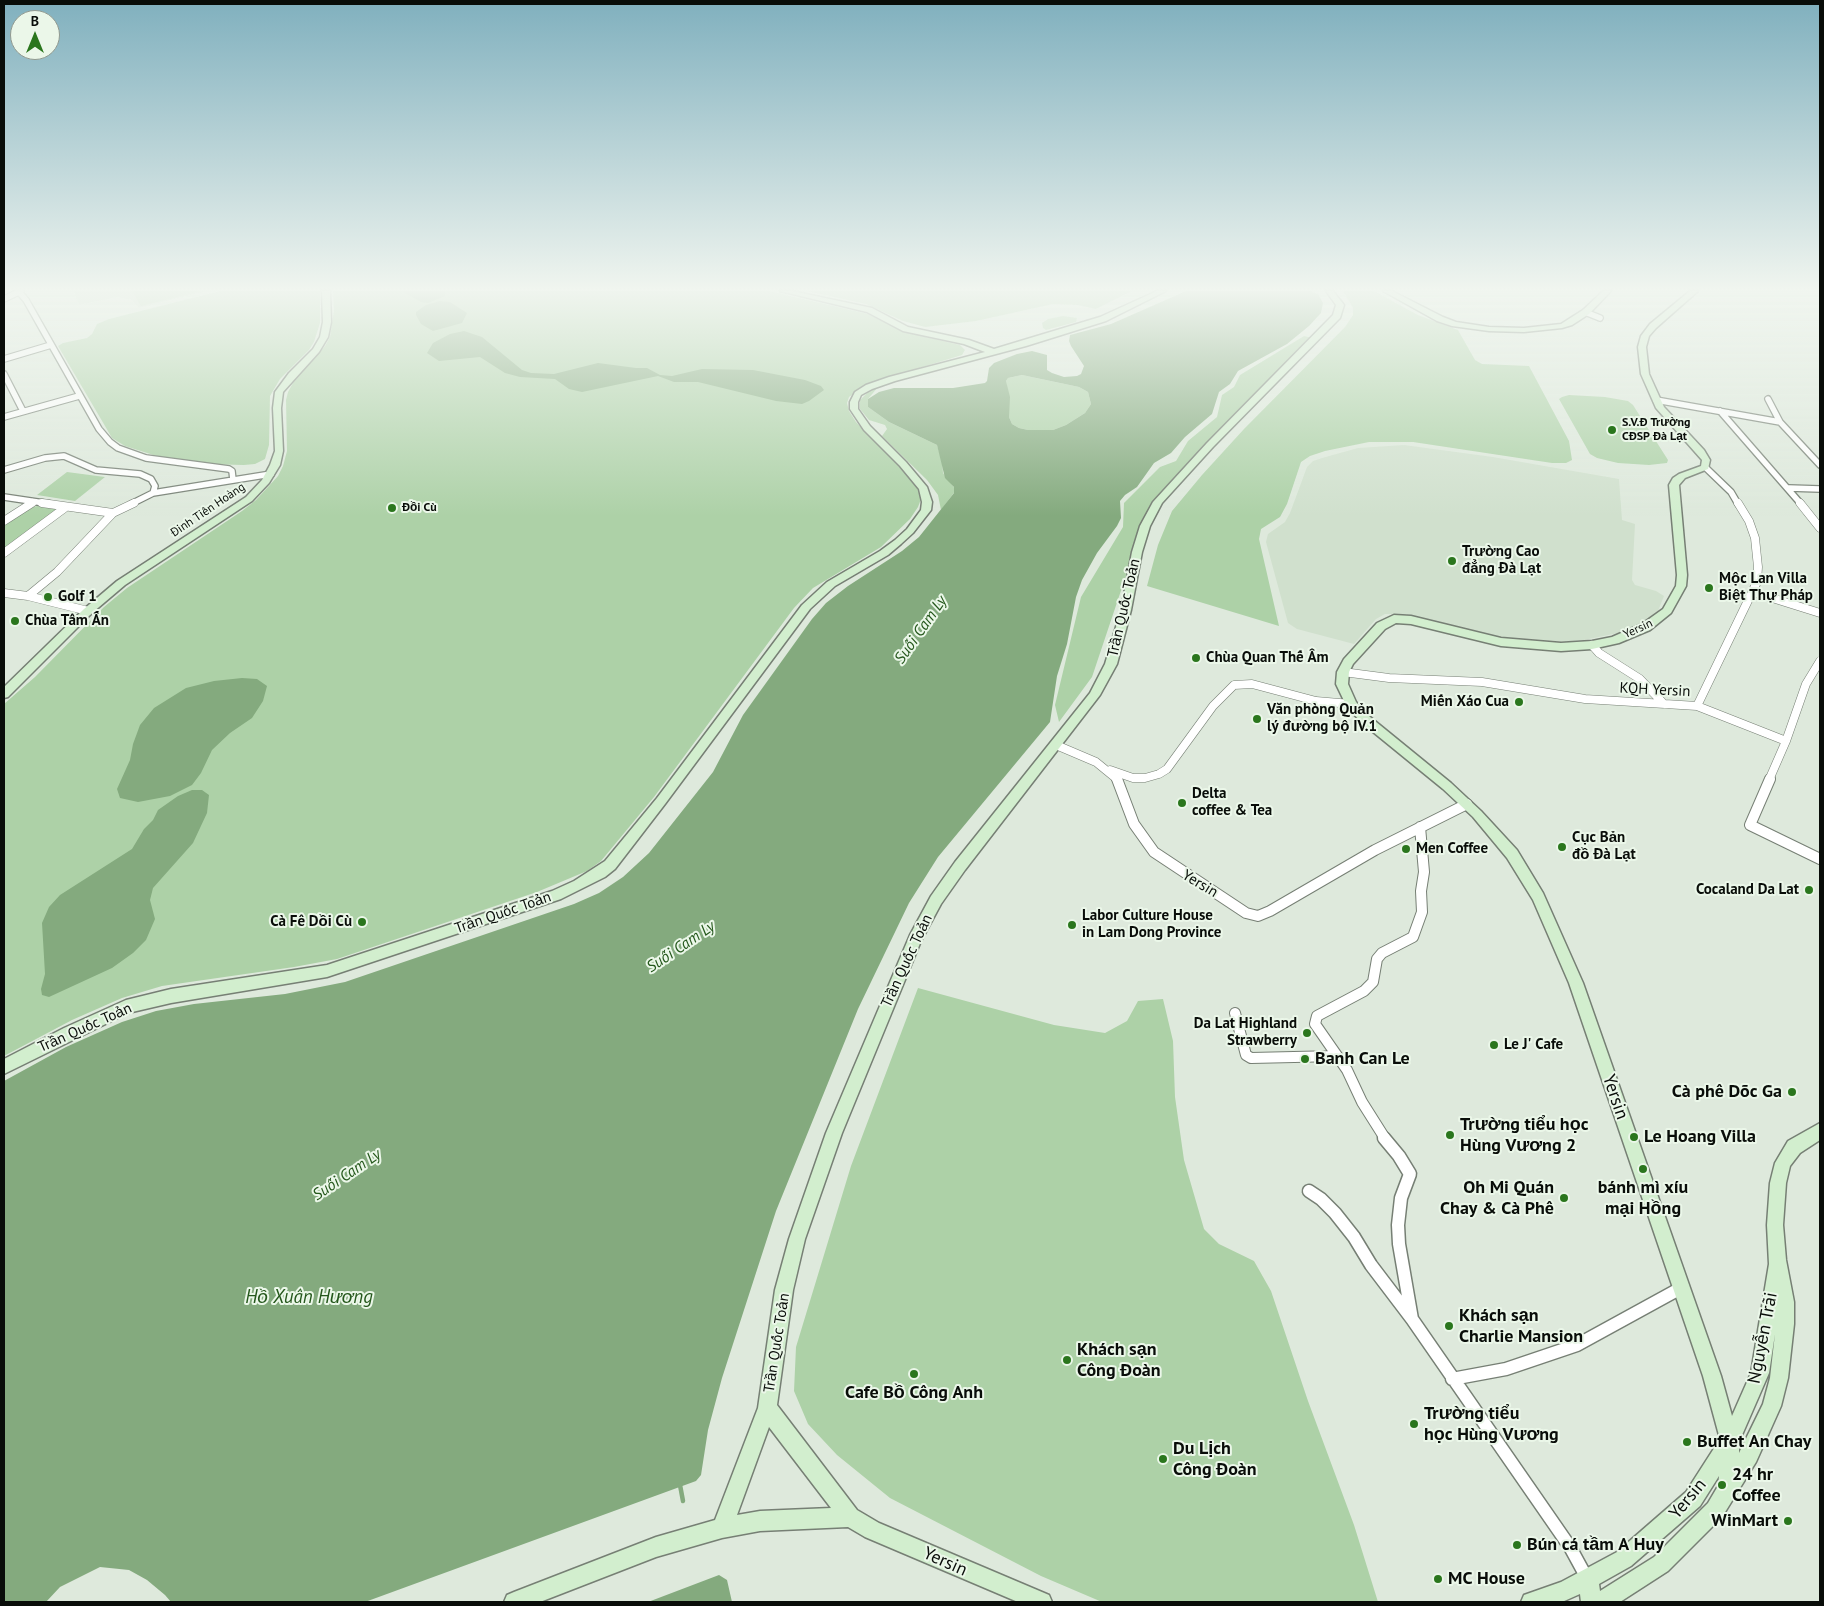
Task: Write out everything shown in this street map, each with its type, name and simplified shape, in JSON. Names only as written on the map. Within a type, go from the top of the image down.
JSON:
[{"type":"main road","name":"Đinh Tiên Hoàng","points":[[4,694],[88,612],[134,573],[248,499],[271,474],[279,451],[277,408],[279,392],[301,366]]},
{"type":"main road","name":"Trần Quốc Toản","points":[[4,1067],[68,1033],[126,1007],[172,996],[327,971],[556,895],[579,886],[600,873],[610,865],[661,801],[806,607],[831,584],[884,553],[898,542],[910,531],[926,510],[927,495],[924,489],[903,464],[867,428],[854,409],[854,402],[858,394],[879,382],[937,366]]},
{"type":"main road","name":"Trần Quốc Toản","points":[[722,1528],[767,1408],[783,1299],[797,1239],[834,1132],[908,956],[936,900],[960,866],[1094,695],[1111,664],[1126,610],[1137,552],[1151,512],[1165,492],[1288,366]]},
{"type":"main road","points":[[1644,366],[1660,408],[1701,452],[1706,460],[1705,467]]},
{"type":"main road","name":"Yersin","points":[[1602,1602],[1662,1564],[1715,1510],[1728,1489],[1730,1441],[1717,1390],[1566,957],[1538,897],[1512,854],[1498,836],[1467,804],[1351,704],[1342,684],[1343,672],[1348,662],[1381,626],[1394,619],[1411,620],[1501,642],[1539,647],[1592,646],[1615,640],[1646,628],[1659,619],[1671,605],[1681,586],[1682,575],[1674,485],[1676,480],[1682,476],[1705,467]]},
{"type":"main road","name":"Nguyễn Trãi","points":[[1730,1441],[1760,1373],[1777,1260],[1776,1201],[1783,1163],[1794,1147],[1820,1131]]},
{"type":"main road","name":"Nguyễn Trãi","points":[[1728,1489],[1749,1455],[1772,1406],[1779,1378],[1785,1324],[1785,1302],[1777,1260]]},
{"type":"main road","name":"Yersin","points":[[767,1408],[850,1517],[872,1530],[1042,1602]]},
{"type":"main road","name":"Yersin","points":[[1531,1602],[1565,1591],[1624,1559],[1693,1499],[1730,1441]]},
{"type":"main road","points":[[514,1602],[656,1547],[722,1528],[760,1521],[850,1517]]},
{"type":"main road","points":[[1588,1580],[1591,1602]]},
{"type":"street","points":[[63,366],[105,437],[118,448],[146,458],[166,462],[229,469],[232,471],[233,480]]},
{"type":"street","points":[[4,374],[23,411]]},
{"type":"street","points":[[4,416],[79,396]]},
{"type":"street","points":[[1768,398],[1780,422],[1820,464]]},
{"type":"street","points":[[1656,400],[1780,422]]},
{"type":"street","points":[[1720,411],[1789,488],[1820,528]]},
{"type":"street","points":[[6,471],[45,458],[64,456],[96,470],[140,474],[151,478],[155,486],[153,493]]},
{"type":"street","name":"KQH Yersin","points":[[1343,672],[1389,678],[1482,682],[1584,699],[1697,706],[1753,592],[1757,582],[1758,567],[1754,533],[1731,492],[1705,467]]},
{"type":"street","points":[[28,596],[58,572],[112,513],[153,493],[271,474]]},
{"type":"street","points":[[1789,488],[1820,490]]},
{"type":"street","points":[[4,497],[112,513]]},
{"type":"street","points":[[4,521],[33,502]]},
{"type":"street","points":[[4,553],[66,507]]},
{"type":"street","points":[[4,592],[28,596],[88,612]]},
{"type":"street","points":[[1753,592],[1820,613]]},
{"type":"street","points":[[1592,646],[1599,653],[1640,678],[1664,704]]},
{"type":"street","points":[[1820,661],[1806,684],[1786,741],[1750,824],[1820,859]]},
{"type":"street","name":"Yersin","points":[[1056,745],[1090,759],[1105,768],[1133,778],[1145,778],[1159,774],[1173,762],[1218,700],[1234,685],[1252,684],[1316,701],[1351,704]]},
{"type":"street","points":[[1697,706],[1786,741]]},
{"type":"street","name":"Yersin","points":[[1105,768],[1118,782],[1138,832],[1164,861],[1246,913],[1258,916],[1270,911],[1327,876],[1467,804]]},
{"type":"street","points":[[1412,1319],[1399,1244],[1398,1225],[1401,1198],[1410,1174],[1399,1156],[1381,1134],[1337,1056],[1315,1024],[1317,1016],[1364,992],[1373,982],[1377,960],[1392,947],[1412,937],[1422,912],[1424,872],[1420,827]]},
{"type":"street","points":[[1235,1014],[1246,1055],[1251,1058],[1337,1056]]},
{"type":"street","points":[[1309,1191],[1322,1199],[1335,1213],[1412,1319],[1570,1547],[1588,1580]]},
{"type":"street","points":[[1452,1379],[1506,1369],[1577,1345],[1681,1288]]},
{"type":"shaded area","points":[[70,366],[293,366],[280,379],[270,396],[269,445],[265,459],[255,464],[203,464],[163,458],[125,446],[112,438]]},
{"type":"shaded area","points":[[308,366],[926,366],[867,384],[849,397],[847,403],[849,411],[856,422],[907,475],[919,491],[921,499],[910,519],[881,547],[813,588],[794,608],[654,797],[601,861],[587,871],[537,892],[337,959],[162,986],[122,998],[72,1020],[4,1056],[4,704],[35,677],[104,607],[127,588],[242,511],[256,500],[278,476],[287,451],[286,400],[293,383]]},
{"type":"shaded area","points":[[1255,366],[1288,366],[1143,525],[1092,677],[1059,722],[1055,705],[1081,597],[1123,527],[1124,503],[1160,467],[1176,461],[1188,441],[1217,417],[1222,395],[1234,387],[1240,375]]},
{"type":"shaded area","points":[[1306,366],[1529,366],[1569,441],[1572,460],[1566,463],[1552,463],[1413,442],[1369,442],[1310,456],[1301,462],[1287,504],[1280,517],[1261,529],[1259,539],[1279,626],[1147,586],[1158,545],[1172,511],[1244,429]]},
{"type":"shaded area","points":[[1022,375],[1079,387],[1088,392],[1091,404],[1085,413],[1066,425],[1053,430],[1019,428],[1012,424],[1009,417],[1006,381],[1008,378]]},
{"type":"shaded area","points":[[878,387],[868,399],[868,407],[889,422],[937,445],[942,461],[943,473],[956,490],[941,510],[938,495],[927,480],[882,436],[887,429],[885,425],[869,420],[860,409],[860,400],[869,391]]},
{"type":"shaded area","name":"S.V.Đ Trường CĐSP Đà Lạt","points":[[1569,395],[1605,397],[1628,401],[1633,405],[1668,460],[1667,463],[1649,465],[1618,463],[1597,458],[1590,454],[1559,399]]},
{"type":"shaded area","name":"Trường Cao đẳng Đà Lạt","points":[[1404,445],[1493,457],[1619,479],[1622,520],[1635,524],[1632,580],[1635,585],[1656,591],[1664,596],[1658,611],[1637,626],[1618,633],[1584,640],[1560,642],[1510,640],[1406,614],[1385,614],[1376,619],[1354,644],[1297,629],[1288,623],[1266,542],[1268,534],[1285,522],[1307,467],[1313,461],[1358,448]]},
{"type":"shaded area","points":[[67,472],[105,477],[75,501],[37,495]]},
{"type":"shaded area","points":[[30,507],[58,508],[4,552],[4,526]]},
{"type":"shaded area","points":[[918,988],[1054,1025],[1105,1033],[1127,1021],[1138,1001],[1163,999],[1173,1041],[1175,1097],[1184,1160],[1204,1229],[1219,1244],[1254,1261],[1271,1291],[1308,1401],[1354,1525],[1378,1602],[1102,1602],[1041,1576],[890,1498],[837,1455],[808,1424],[794,1391],[796,1347],[851,1166]]},
{"type":"water","points":[[494,366],[517,366],[531,373],[554,374],[586,366],[620,366],[647,368],[660,375],[672,376],[702,369],[753,370],[805,380],[821,386],[824,390],[802,404],[776,401],[698,382],[674,382],[658,376],[582,392],[569,389],[555,379],[520,377],[505,373]]},
{"type":"water","name":"Hồ Xuân Hương","points":[[991,366],[1047,366],[1047,370],[1064,377],[1081,374],[1084,366],[1247,366],[1238,371],[1230,384],[1219,392],[1212,414],[1185,437],[1171,453],[1154,463],[1137,487],[1120,501],[1121,518],[1097,553],[1082,580],[1076,597],[1067,644],[1057,676],[1050,722],[938,857],[909,903],[858,1009],[776,1211],[722,1378],[708,1430],[701,1475],[696,1481],[365,1602],[171,1602],[147,1580],[129,1570],[100,1567],[60,1587],[46,1602],[4,1602],[4,1081],[66,1047],[122,1022],[156,1011],[194,1004],[285,994],[345,982],[574,904],[599,893],[623,877],[649,853],[713,772],[743,715],[812,619],[826,603],[848,586],[902,551],[919,537],[954,493],[954,487],[945,478],[937,445],[889,422],[868,407],[868,399],[879,392],[894,388],[953,388],[985,383]],"holes":[[[1022,375],[1079,387],[1088,392],[1091,404],[1085,413],[1066,425],[1053,430],[1019,428],[1012,424],[1009,417],[1010,397],[1006,381],[1008,378]]]},
{"type":"water","points":[[242,678],[257,679],[267,686],[263,701],[252,718],[230,733],[212,750],[201,773],[192,785],[170,796],[138,802],[120,798],[117,789],[130,760],[133,744],[140,725],[154,708],[186,688],[214,681]]},
{"type":"water","points":[[192,790],[202,790],[209,795],[207,813],[193,843],[153,888],[150,900],[155,919],[146,940],[133,953],[112,968],[49,997],[42,995],[41,989],[45,974],[42,923],[49,907],[60,895],[132,849],[158,810],[178,796]]},
{"type":"water","points":[[719,1575],[727,1580],[732,1602],[648,1602]]},
{"type":"waterway","points":[[680,1485],[683,1501]]},
{"type":"place","name":"S.V.Đ Trường CĐSP Đà Lạt","points":[[1612,430]]},
{"type":"place","name":"Đồi Cù","points":[[392,508]]},
{"type":"place","name":"Trường Cao đẳng Đà Lạt","points":[[1452,561]]},
{"type":"place","name":"Mộc Lan Villa Biệt Thự Pháp","points":[[1709,588]]},
{"type":"place","name":"Golf 1","points":[[48,597]]},
{"type":"place","name":"Chùa Tâm Ấn","points":[[15,621]]},
{"type":"place","name":"Chùa Quan Thế Âm","points":[[1196,658]]},
{"type":"place","name":"Miến Xáo Cua","points":[[1519,702]]},
{"type":"place","name":"Văn phòng Quản lý đường bộ IV.1","points":[[1257,719]]},
{"type":"place","name":"Delta coffee & Tea","points":[[1182,803]]},
{"type":"place","name":"Cục Bản đồ Đà Lạt","points":[[1562,847]]},
{"type":"place","name":"Men Coffee","points":[[1406,849]]},
{"type":"place","name":"Cocaland Da Lat","points":[[1809,890]]},
{"type":"place","name":"Cà Fê Dồi Cù","points":[[362,922]]},
{"type":"place","name":"Labor Culture House in Lam Dong Province","points":[[1072,925]]},
{"type":"place","name":"Da Lat Highland Strawberry","points":[[1307,1033]]},
{"type":"place","name":"Le J' Cafe","points":[[1494,1045]]},
{"type":"place","name":"Banh Can Le","points":[[1305,1059]]},
{"type":"place","name":"Cà phê Dõc Ga","points":[[1792,1092]]},
{"type":"place","name":"Trường tiểu học Hùng Vương 2","points":[[1450,1135]]},
{"type":"place","name":"Le Hoang Villa","points":[[1634,1137]]},
{"type":"place","name":"bánh mì xíu mại Hồng","points":[[1643,1169]]},
{"type":"place","name":"Oh Mi Quán Chay & Cà Phê","points":[[1564,1198]]},
{"type":"place","name":"Khách sạn Charlie Mansion","points":[[1449,1326]]},
{"type":"place","name":"Khách sạn Công Đoàn","points":[[1067,1360]]},
{"type":"place","name":"Cafe Bồ Công Anh","points":[[914,1374]]},
{"type":"place","name":"Trường tiểu học Hùng Vương","points":[[1414,1424]]},
{"type":"place","name":"Buffet An Chay","points":[[1687,1442]]},
{"type":"place","name":"Du Lịch Công Đoàn","points":[[1163,1459]]},
{"type":"place","name":"24 hr Coffee","points":[[1722,1485]]},
{"type":"place","name":"WinMart","points":[[1788,1521]]},
{"type":"place","name":"Bún cá tầm A Huy","points":[[1517,1545]]},
{"type":"place","name":"MC House","points":[[1438,1579]]},
{"type":"water label","name":"Suối Cam Ly","points":[[921,630]]},
{"type":"water label","name":"Suối Cam Ly","points":[[681,947]]},
{"type":"water label","name":"Suối Cam Ly","points":[[347,1175]]}]
